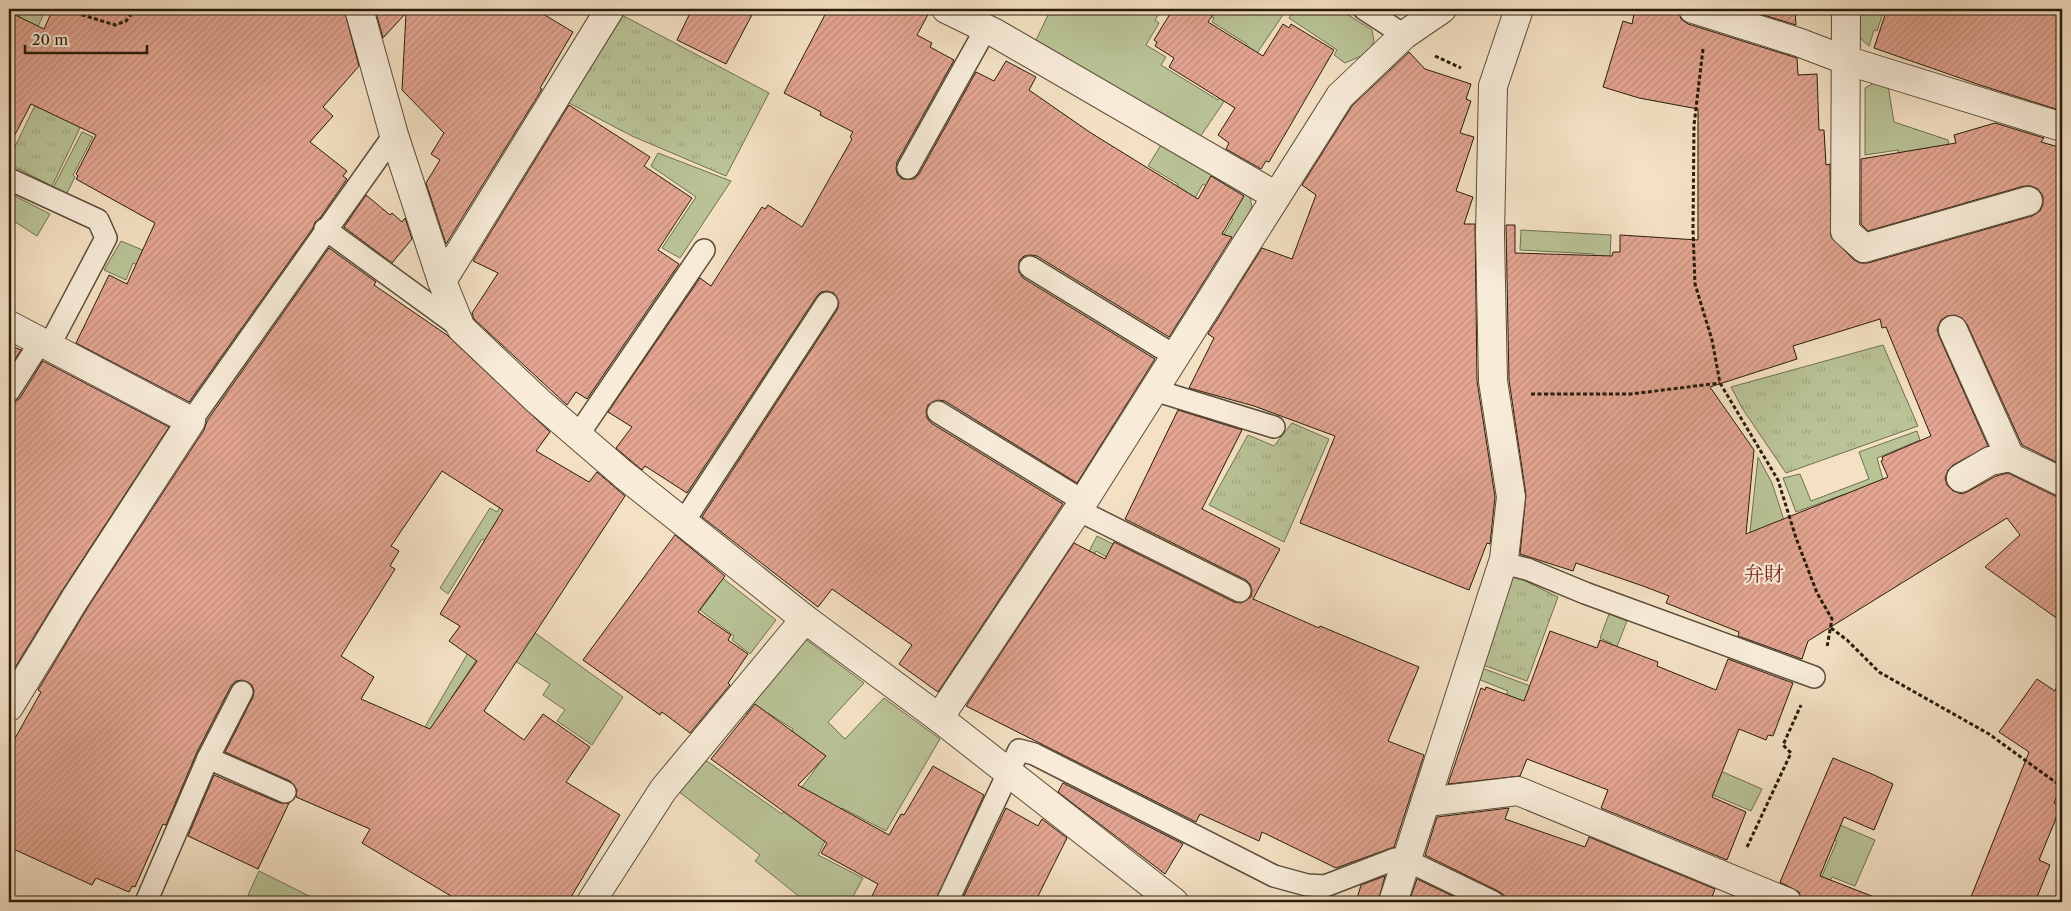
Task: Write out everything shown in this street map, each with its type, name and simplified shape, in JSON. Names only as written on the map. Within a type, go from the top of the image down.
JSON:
[{"type":"street","points":[[360,9],[394,135],[442,281],[461,328],[578,435],[805,619],[939,718],[1007,774],[1174,902]]},
{"type":"street","points":[[442,281],[610,9]]},
{"type":"street","points":[[946,9],[984,27],[1276,196]]},
{"type":"street","points":[[939,718],[1081,506],[1340,96],[1404,35],[1442,9]]},
{"type":"street","points":[[1393,902],[1503,563],[1511,496],[1493,381],[1490,234],[1493,86],[1519,9]]},
{"type":"street","points":[[1846,9],[1845,231],[1864,248],[2028,200]]},
{"type":"street","points":[[1702,12],[1798,42],[1845,60],[2062,127]]},
{"type":"street","points":[[9,325],[191,421],[11,697]]},
{"type":"street","points":[[1953,330],[2010,457]]},
{"type":"street","points":[[1961,478],[1990,461],[2010,457],[2062,482]]},
{"type":"street","points":[[591,902],[663,790],[805,619]]},
{"type":"street","points":[[1427,802],[1518,791],[1787,902]]},
{"type":"lane","points":[[1364,9],[1404,35]]},
{"type":"lane","points":[[908,168],[979,41],[984,27]]},
{"type":"lane","points":[[191,421],[325,229],[394,135]]},
{"type":"lane","points":[[9,179],[98,220],[106,238],[45,343],[9,391]]},
{"type":"lane","points":[[325,229],[461,328]]},
{"type":"lane","points":[[578,435],[704,250]]},
{"type":"lane","points":[[1030,267],[1175,356]]},
{"type":"lane","points":[[684,521],[827,303]]},
{"type":"lane","points":[[1154,390],[1274,428]]},
{"type":"lane","points":[[938,412],[1081,506],[1240,591]]},
{"type":"lane","points":[[1503,563],[1527,568],[1594,596],[1814,677]]},
{"type":"lane","points":[[146,902],[208,758],[242,692]]},
{"type":"lane","points":[[948,902],[1019,750],[1034,754],[1274,876],[1307,885],[1325,886],[1395,859],[1406,860],[1493,902]]},
{"type":"lane","points":[[208,758],[284,792]]},
{"type":"path","points":[[63,9],[115,25],[126,21],[135,9]]},
{"type":"path","points":[[1702,12],[1705,36],[1694,125],[1693,230],[1695,284],[1712,340],[1720,383],[1778,480],[1810,575],[1817,593],[1832,619],[1829,644],[1783,745],[1791,753],[1732,880]]},
{"type":"path","points":[[1404,35],[1414,46],[1481,78],[1493,86]]},
{"type":"path","points":[[1495,391],[1594,396],[1630,394],[1720,383]]},
{"type":"path","points":[[1830,627],[1847,640],[1878,672],[1989,734],[2062,787]]},
{"type":"green space","points":[[11,9],[40,9],[45,11],[36,31],[17,21],[20,14]]},
{"type":"green space","points":[[1051,9],[1162,9],[1155,20],[1159,23],[1146,45],[1166,57],[1161,65],[1218,100],[1247,44],[1212,22],[1214,18],[1198,9],[1287,9],[1200,137],[1036,40]]},
{"type":"green space","points":[[1295,9],[1339,9],[1372,30],[1374,41],[1368,53],[1345,63],[1334,55],[1337,50],[1289,18]]},
{"type":"green space","points":[[1859,9],[1884,10],[1877,31],[1874,30],[1869,46],[1860,38]]},
{"type":"green space","points":[[620,14],[769,93],[726,176],[632,136],[567,102]]},
{"type":"green space","points":[[1874,83],[1888,86],[1894,122],[1948,140],[1951,155],[1899,156],[1898,150],[1865,155],[1865,88]]},
{"type":"green space","points":[[41,93],[93,101],[52,186],[9,164],[9,159]]},
{"type":"green space","points":[[82,132],[93,137],[73,175],[75,177],[66,195],[53,188]]},
{"type":"green space","points":[[1161,145],[1250,197],[1252,207],[1234,240],[1224,234],[1233,219],[1219,211],[1226,198],[1203,184],[1192,203],[1173,192],[1178,184],[1148,166]]},
{"type":"green space","points":[[658,153],[731,181],[680,258],[662,248],[696,197],[651,166]]},
{"type":"green space","points":[[9,193],[50,214],[37,236],[9,218]]},
{"type":"green space","points":[[1521,230],[1611,235],[1608,302],[1592,301],[1594,254],[1520,250]]},
{"type":"green space","points":[[121,241],[164,259],[159,274],[133,263],[126,280],[104,270]]},
{"type":"green space","points":[[1883,345],[1918,426],[1786,473],[1742,408],[1731,387]]},
{"type":"green space","points":[[1292,423],[1329,439],[1284,542],[1209,505],[1248,435],[1274,446]]},
{"type":"green space","points":[[1917,431],[1920,440],[1877,458],[1884,483],[1842,495],[1796,512],[1783,478],[1800,474],[1811,501],[1869,479],[1859,452]]},
{"type":"green space","points":[[1758,457],[1772,483],[1791,542],[1750,532]]},
{"type":"green space","points":[[501,505],[538,528],[518,561],[482,539],[448,594],[440,588],[490,508],[497,512]]},
{"type":"green space","points":[[1097,536],[1143,559],[1112,560],[1096,551],[1090,563],[1084,561]]},
{"type":"green space","points":[[711,569],[776,620],[750,654],[732,640],[734,636],[700,610],[716,589],[703,579]]},
{"type":"green space","points":[[1515,576],[1558,597],[1527,681],[1483,665],[1510,578]]},
{"type":"green space","points":[[1609,614],[1627,621],[1614,654],[1606,656],[1611,643],[1600,638]]},
{"type":"green space","points":[[516,619],[623,697],[592,745],[557,721],[565,710],[543,695],[550,684],[488,643],[451,698],[467,709],[401,768],[486,622]]},
{"type":"green space","points":[[804,638],[864,683],[828,722],[845,739],[884,698],[940,739],[886,831],[842,808],[818,855],[863,878],[850,902],[806,902],[755,861],[760,855],[678,791],[704,759],[782,814],[819,764],[786,740],[793,729],[768,713],[760,723],[745,712]]},
{"type":"green space","points":[[1482,668],[1552,694],[1545,713],[1506,695],[1508,691],[1478,679]]},
{"type":"green space","points":[[1686,756],[1762,789],[1751,811],[1676,779]]},
{"type":"green space","points":[[1826,819],[1875,840],[1855,886],[1832,877],[1821,901],[1813,897],[1837,841],[1820,833]]},
{"type":"green space","points":[[259,871],[321,902],[245,902]]},
{"type":"building","points":[[53,9],[344,9],[359,66],[323,107],[333,116],[310,142],[347,171],[343,176],[347,179],[189,402],[76,343],[109,275],[127,284],[155,223],[76,179],[78,176],[76,174],[96,135],[31,104],[9,146],[9,12],[44,29]]},
{"type":"building","points":[[375,9],[535,9],[573,32],[540,88],[542,89],[446,244],[426,183],[440,160],[431,154],[444,133],[402,90],[406,13],[383,38]]},
{"type":"building","points":[[692,9],[755,9],[726,64],[677,40]]},
{"type":"building","points":[[828,9],[931,9],[917,35],[932,43],[930,47],[954,60],[897,162],[897,174],[902,179],[914,179],[919,174],[976,72],[994,81],[1006,61],[1036,77],[1029,90],[1091,133],[1198,199],[1211,176],[1244,196],[1222,234],[1232,237],[1169,337],[1037,256],[1024,256],[1019,261],[1019,272],[1023,278],[1155,359],[1077,483],[945,401],[938,400],[928,405],[927,418],[931,423],[1063,504],[938,692],[899,664],[912,645],[832,589],[818,607],[702,517],[837,310],[839,303],[834,293],[821,292],[817,296],[687,493],[645,466],[642,470],[616,448],[632,427],[608,412],[700,278],[711,286],[762,207],[765,209],[768,205],[802,227],[852,139],[850,137],[853,132],[820,115],[821,112],[784,93]]},
{"type":"building","points":[[1173,9],[1217,9],[1208,22],[1263,56],[1283,24],[1289,28],[1291,24],[1334,50],[1269,162],[1266,161],[1261,169],[1226,149],[1229,143],[1218,135],[1235,108],[1169,67],[1174,58],[1155,46],[1157,42],[1154,40]]},
{"type":"building","points":[[1635,9],[1678,9],[1681,19],[1688,24],[1797,58],[1798,75],[1817,74],[1819,130],[1824,130],[1826,165],[1830,164],[1831,237],[1854,260],[1860,263],[1868,263],[2032,216],[2040,211],[2043,204],[2043,196],[2038,189],[2024,186],[1868,231],[1861,224],[1861,159],[1956,143],[1954,135],[1995,123],[2044,138],[2041,142],[2062,148],[2062,465],[2022,445],[1967,324],[1962,318],[1955,315],[1947,316],[1941,320],[1937,329],[1988,446],[1953,465],[1948,470],[1945,478],[1947,485],[1953,491],[1962,494],[1996,476],[2008,473],[2055,496],[2062,497],[2062,622],[1985,567],[2020,535],[2007,518],[1808,641],[1802,659],[1738,636],[1739,632],[1666,603],[1669,596],[1643,586],[1576,563],[1573,571],[1520,554],[1526,495],[1509,380],[1506,225],[1515,225],[1515,253],[1612,256],[1613,252],[1620,252],[1620,235],[1698,240],[1698,109],[1639,98],[1603,87],[1623,21],[1632,24]],"holes":[[[1880,319],[1882,328],[1886,327],[1931,436],[1882,457],[1883,460],[1881,461],[1888,477],[1746,534],[1754,450],[1710,387],[1797,359],[1793,346]]]},
{"type":"building","points":[[1744,9],[1795,9],[1796,25]]},
{"type":"building","points":[[1887,9],[2062,9],[2062,111],[1874,48]]},
{"type":"building","points":[[1409,52],[1425,69],[1471,84],[1466,99],[1471,101],[1460,133],[1474,137],[1456,191],[1473,197],[1464,224],[1475,224],[1477,381],[1495,497],[1490,544],[1487,543],[1469,590],[1300,523],[1335,436],[1254,406],[1189,388],[1214,338],[1208,334],[1262,248],[1292,259],[1316,195],[1302,185],[1352,106]]},
{"type":"building","points":[[569,105],[650,157],[644,166],[692,198],[658,250],[679,264],[587,399],[576,392],[567,405],[474,319],[472,313],[498,273],[473,261]]},
{"type":"building","points":[[366,195],[390,215],[392,213],[402,222],[405,218],[412,239],[392,263],[344,227]]},
{"type":"building","points":[[329,248],[376,282],[374,285],[447,335],[550,432],[536,451],[589,482],[597,472],[625,496],[484,711],[524,740],[543,714],[590,747],[566,782],[620,815],[568,902],[461,902],[362,843],[370,829],[296,797],[297,790],[290,781],[225,752],[253,697],[252,685],[242,680],[236,681],[231,686],[197,752],[166,825],[163,824],[135,887],[132,886],[129,892],[96,878],[92,885],[9,847],[9,749],[41,692],[38,690],[88,607],[204,430],[207,421]],"holes":[[[442,471],[503,510],[440,614],[460,626],[449,641],[477,661],[430,729],[361,699],[374,677],[341,656],[395,569],[390,566],[399,551],[391,546]]]},
{"type":"building","points":[[9,345],[21,350],[9,368]]},
{"type":"building","points":[[43,361],[169,427],[62,591],[11,674],[9,673],[9,403],[15,402],[20,398]]},
{"type":"building","points":[[1178,410],[1242,430],[1202,509],[1280,549],[1253,599],[1319,628],[1320,626],[1419,667],[1388,741],[1424,755],[1394,847],[1336,868],[1262,832],[1259,841],[1200,814],[1196,822],[966,706],[1074,543],[1105,559],[1114,542],[1234,602],[1241,603],[1251,597],[1252,590],[1246,580],[1125,519]]},
{"type":"building","points":[[675,535],[725,576],[698,612],[731,635],[728,640],[748,654],[728,683],[730,685],[690,733],[662,712],[660,715],[583,660]]},
{"type":"building","points":[[1550,631],[1597,648],[1600,640],[1658,662],[1657,666],[1716,690],[1728,659],[1793,683],[1773,736],[1768,735],[1766,740],[1739,729],[1712,797],[1746,812],[1727,860],[1601,808],[1608,790],[1527,759],[1520,776],[1448,784],[1481,688],[1485,690],[1486,687],[1524,701]]},
{"type":"building","points":[[2062,674],[2062,784],[2054,803],[2061,806],[2039,860],[2050,865],[2035,902],[1969,902],[2029,752],[1999,732],[2037,679],[2055,691]]},
{"type":"building","points":[[755,704],[826,756],[798,785],[889,835],[901,814],[904,815],[933,766],[984,795],[935,902],[869,902],[878,884],[821,853],[827,843],[711,759]]},
{"type":"building","points":[[1833,758],[1893,784],[1874,830],[1844,817],[1820,876],[1882,900],[1882,902],[1802,902],[1799,892],[1780,882]]},
{"type":"building","points":[[214,775],[280,803],[289,803],[258,869],[188,836]]},
{"type":"building","points":[[1063,783],[1183,844],[1165,874],[1058,792]]},
{"type":"building","points":[[1006,808],[1038,826],[1042,819],[1067,838],[1035,902],[961,902]]},
{"type":"building","points":[[1509,808],[1505,819],[1585,847],[1589,837],[1715,889],[1710,902],[1505,902],[1504,895],[1498,891],[1425,855],[1437,817]]},
{"type":"building","points":[[1385,876],[1378,902],[1356,902],[1361,885]]},
{"type":"building","points":[[1417,879],[1465,902],[1409,902]]},
{"type":"district","name":"弁財","points":[[1764,574]]}]
